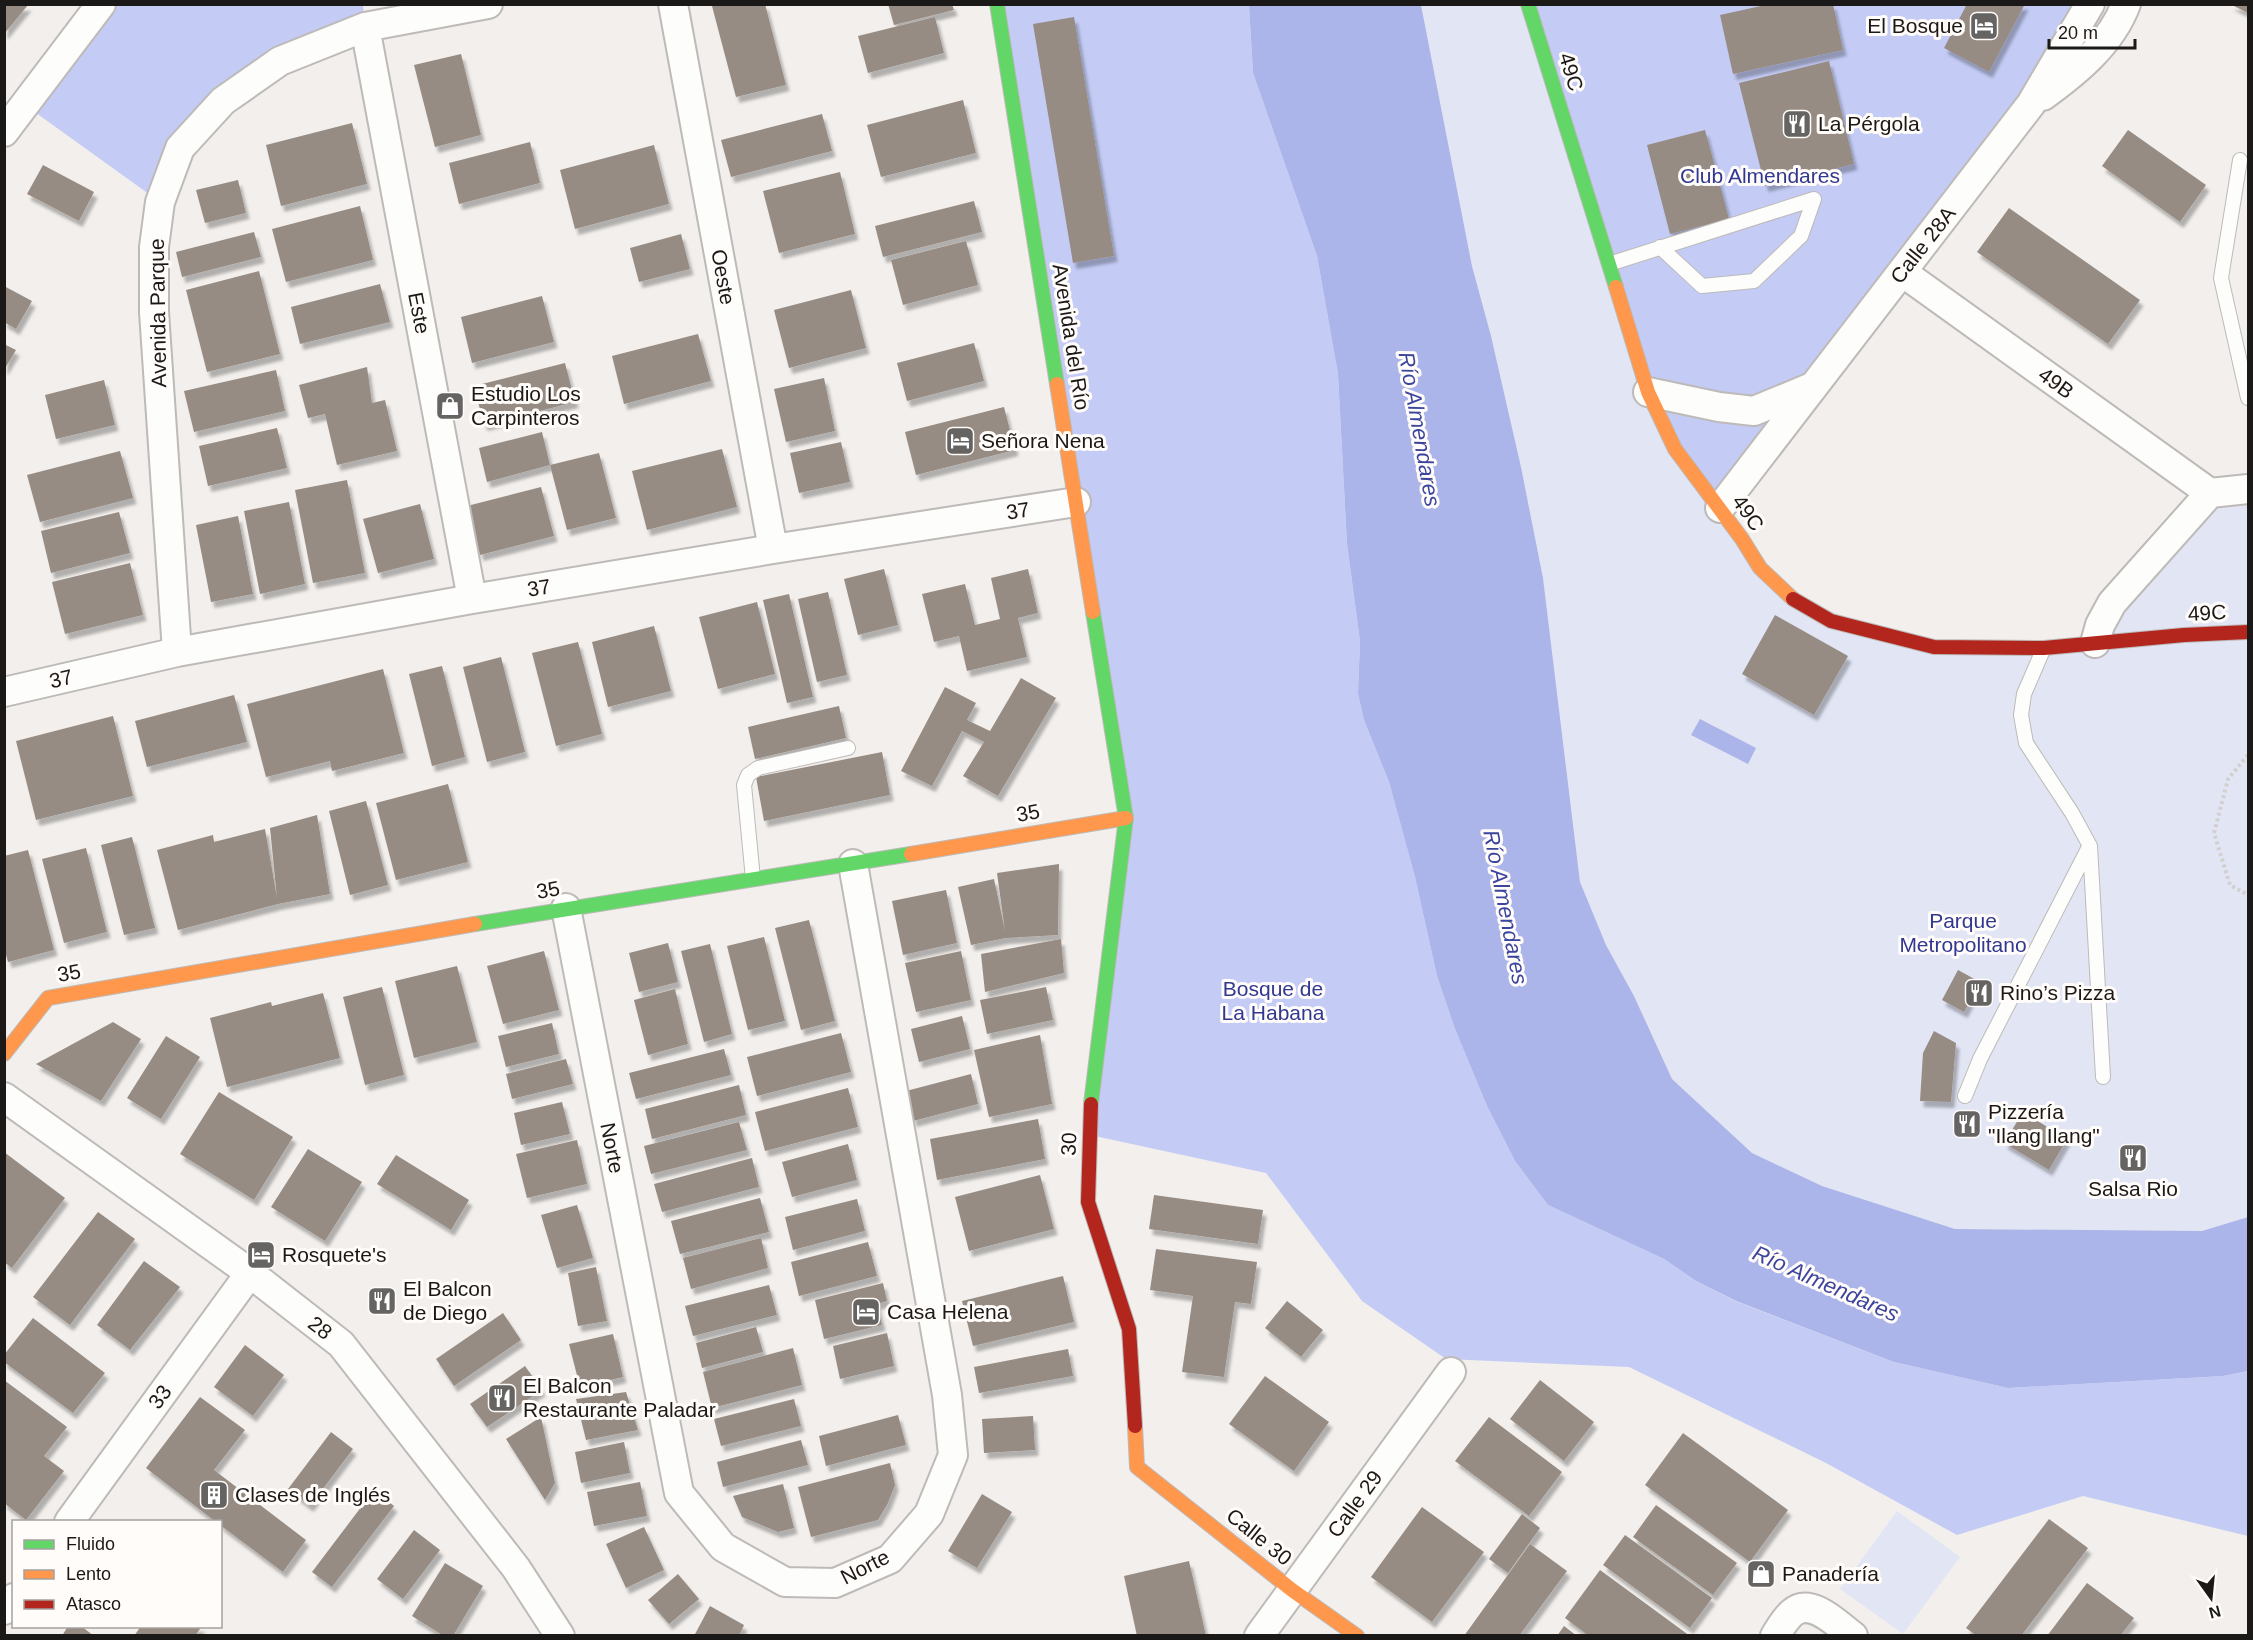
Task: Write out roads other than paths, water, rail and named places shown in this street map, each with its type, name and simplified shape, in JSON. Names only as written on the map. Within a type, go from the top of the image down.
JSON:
[{"type":"street","points":[[4,132],[101,4]]},
{"type":"street","name":"Avenida Parque","points":[[177,652],[154,312],[154,247],[160,202],[180,148],[223,101],[280,61],[365,27],[488,4]]},
{"type":"street","name":"Oeste","points":[[673,4],[773,549]]},
{"type":"street","name":"Avenida del Río","points":[[997,4],[1126,818]]},
{"type":"street","name":"49C","points":[[1528,4],[1648,392],[1675,449],[1720,508],[1760,568],[1791,598],[1831,621],[1934,647],[1990,650],[2044,648],[2248,632]]},
{"type":"street","name":"Calle 28A","points":[[1720,508],[2031,104],[2090,4]]},
{"type":"street","name":"Calle 28A","points":[[2031,104],[2078,68],[2102,45],[2115,27],[2126,4]]},
{"type":"street","name":"Este","points":[[365,27],[472,599]]},
{"type":"street","name":"49B","points":[[1902,272],[2210,493]]},
{"type":"street","name":"Calle 28A","points":[[1648,392],[1719,407],[1754,411],[1814,386]]},
{"type":"street","points":[[2095,643],[2100,625],[2112,603],[2210,493],[2248,489]]},
{"type":"street","name":"37","points":[[4,693],[177,652],[472,599],[1076,502]]},
{"type":"street","name":"35","points":[[4,1054],[48,998],[566,908],[853,864],[1126,818]]},
{"type":"street","name":"30","points":[[1126,818],[1092,1088],[1088,1202],[1129,1329],[1137,1467]]},
{"type":"street","name":"Norte","points":[[566,908],[679,1493],[723,1547],[785,1582],[835,1583],[890,1559],[929,1514],[953,1455],[945,1383],[853,864]]},
{"type":"street","name":"28","points":[[4,1097],[250,1273],[341,1344],[516,1568],[560,1635]]},
{"type":"street","name":"33","points":[[70,1520],[250,1273]]},
{"type":"street","name":"Calle 29","points":[[1259,1635],[1451,1372]]},
{"type":"street","name":"Calle 30","points":[[1137,1467],[1292,1590],[1357,1635]]},
{"type":"street","points":[[1775,1635],[1793,1612],[1803,1607],[1815,1609],[1853,1635]]},
{"type":"lane","points":[[2240,160],[2221,278],[2248,398]]},
{"type":"lane","points":[[1608,264],[1660,247],[1814,199],[1801,236],[1754,281],[1702,286],[1660,247]]},
{"type":"lane","points":[[2044,648],[2024,694],[2021,715],[2026,743],[2072,813],[2090,846],[2103,1077]]},
{"type":"lane","points":[[753,879],[744,785],[748,775],[758,768],[848,748]]},
{"type":"lane","points":[[1965,1096],[1980,1059],[2090,846]]},
{"type":"water","name":"Río Almendares","points":[[1249,5],[1421,5],[1472,266],[1491,336],[1521,467],[1543,578],[1580,882],[1606,945],[1634,996],[1672,1079],[1752,1153],[1822,1186],[1955,1229],[2202,1231],[2248,1217],[2248,1371],[2223,1376],[2008,1388],[1894,1362],[1736,1301],[1696,1281],[1664,1259],[1548,1205],[1515,1161],[1487,1106],[1455,1029],[1437,976],[1415,877],[1389,782],[1364,720],[1358,694],[1360,641],[1347,544],[1338,374],[1317,256],[1253,73]]},
{"type":"water","points":[[1700,719],[1756,748],[1748,764],[1691,735]]},
{"type":"place","name":"El Bosque","points":[[1984,26]]},
{"type":"place","name":"La Pérgola","points":[[1797,124]]},
{"type":"place","name":"Estudio Los Carpinteros","points":[[450,406]]},
{"type":"place","name":"Señora Nena","points":[[960,441]]},
{"type":"place","name":"Rino’s Pizza","points":[[1979,993]]},
{"type":"place","name":"Pizzería \"Ilang Ilang\"","points":[[1967,1124]]},
{"type":"place","name":"Salsa Rio","points":[[2133,1158]]},
{"type":"place","name":"Rosquete's","points":[[261,1255]]},
{"type":"place","name":"El Balcon de Diego","points":[[382,1301]]},
{"type":"place","name":"Casa Helena","points":[[866,1312]]},
{"type":"place","name":"El Balcon Restaurante Paladar","points":[[502,1398]]},
{"type":"place","name":"Clases de Inglés","points":[[214,1495]]},
{"type":"place","name":"Panadería","points":[[1761,1574]]},
{"type":"park label","name":"Club Almendares","points":[[1760,176]]},
{"type":"park label","name":"Parque Metropolitano","points":[[1963,933]]},
{"type":"park label","name":"Bosque de La Habana","points":[[1273,1001]]}]
